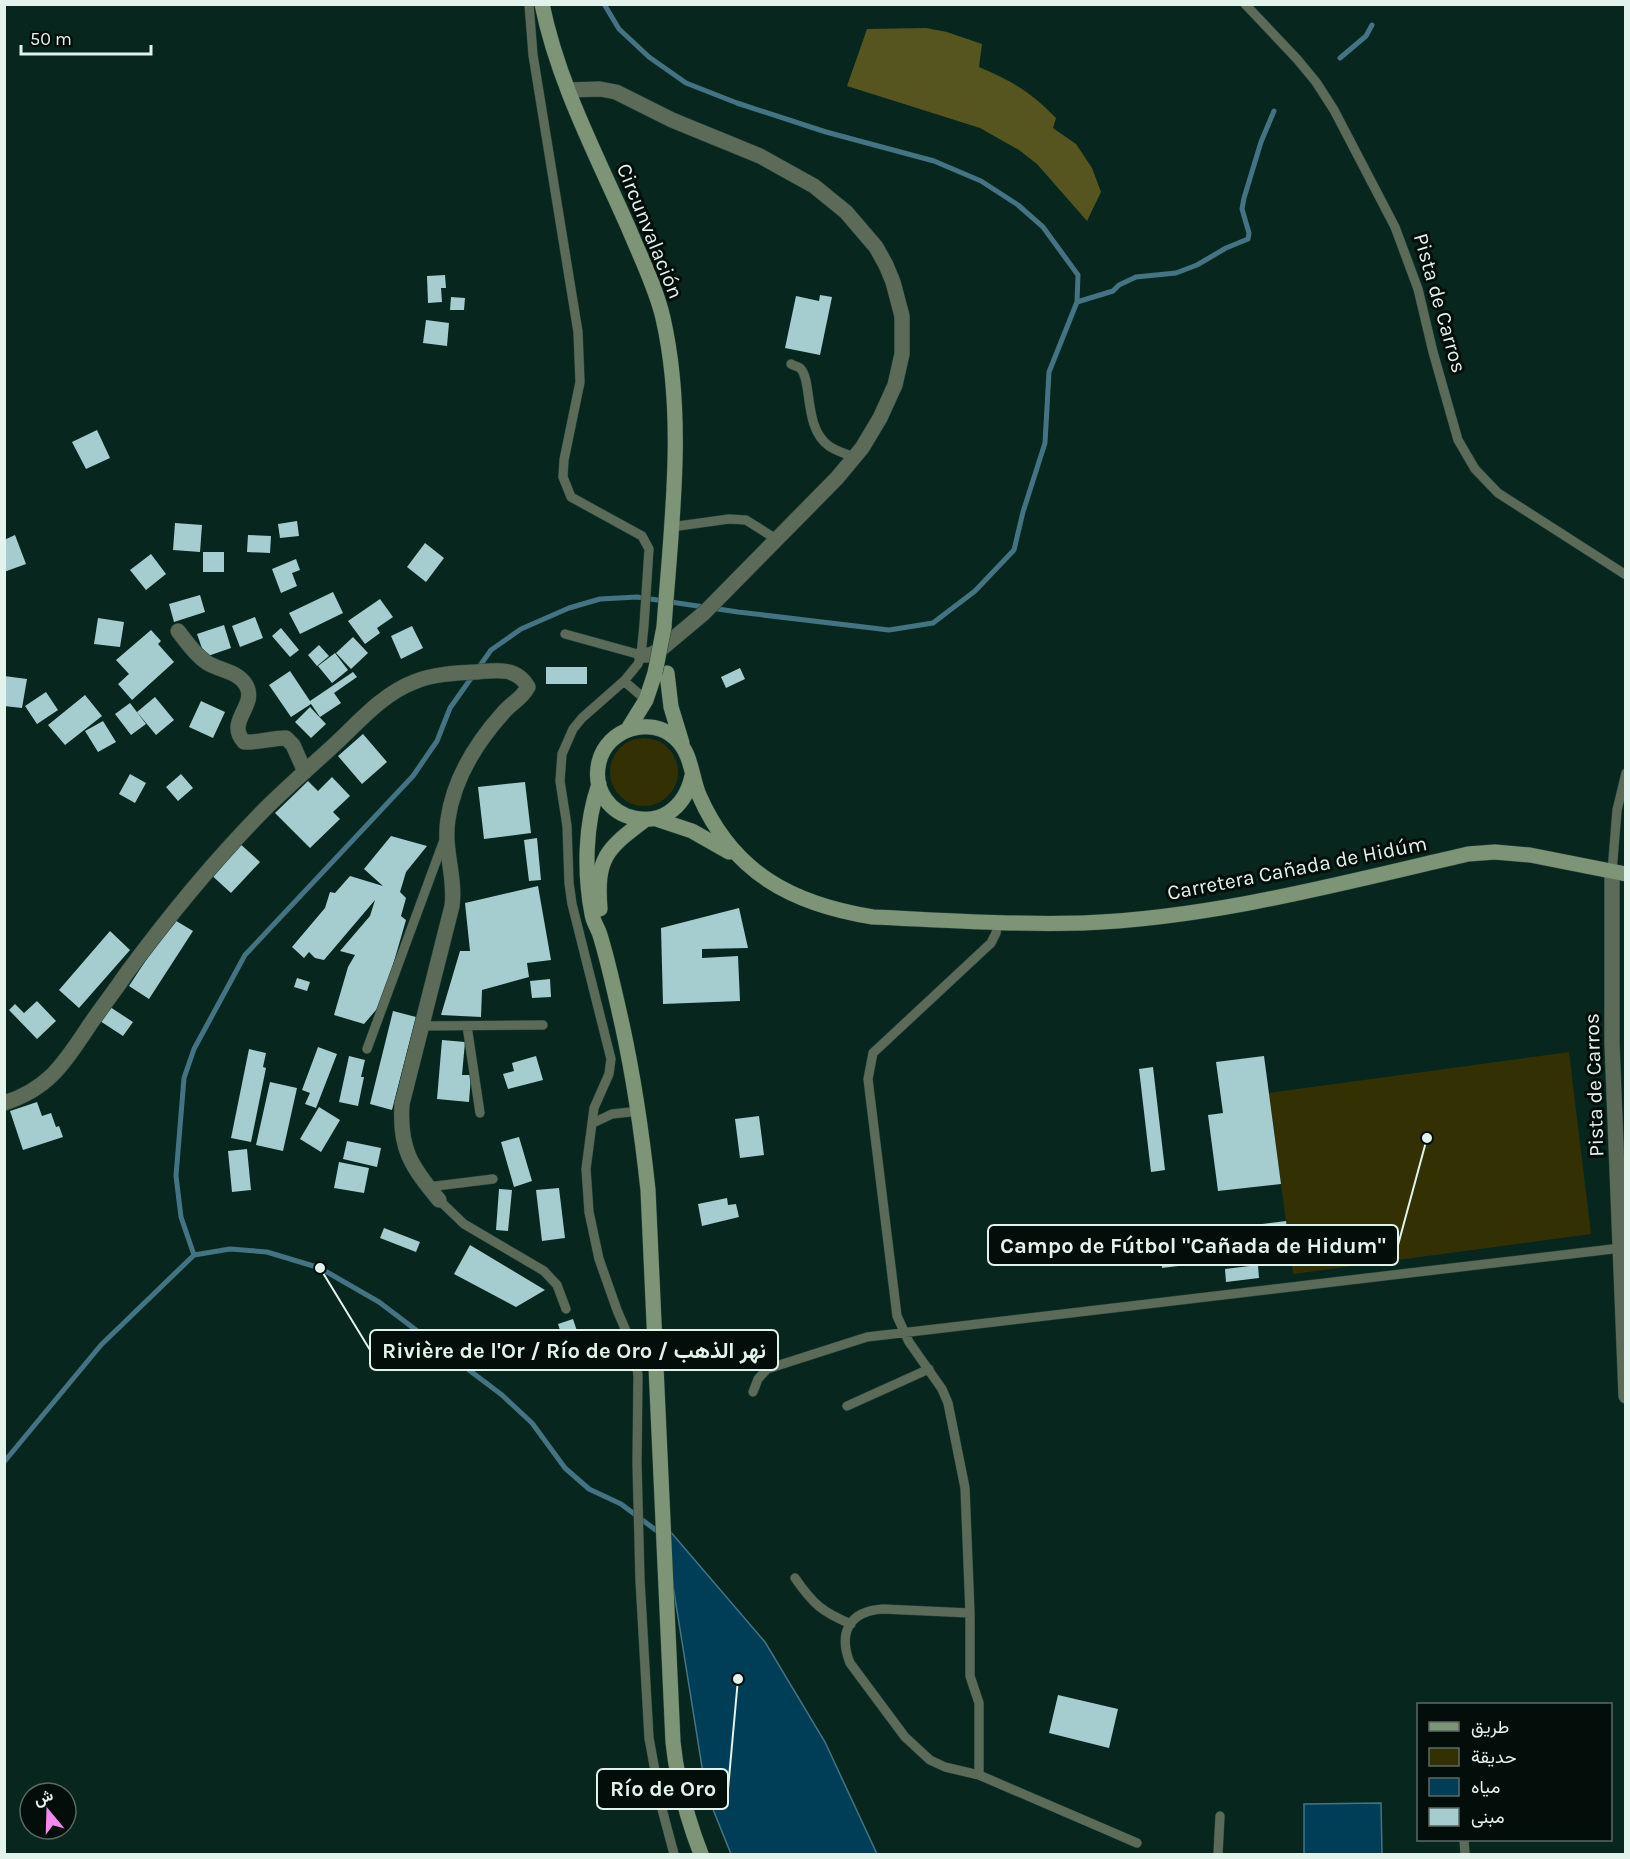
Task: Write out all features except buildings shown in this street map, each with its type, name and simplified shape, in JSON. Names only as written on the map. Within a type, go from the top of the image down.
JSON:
[{"type":"main road","name":"Circunvalación","points":[[542,4],[548,31],[568,90],[649,276],[663,317],[674,387],[674,457],[661,673]]},
{"type":"main road","points":[[628,729],[661,673]]},
{"type":"main road","points":[[661,673],[683,746],[688,755],[692,776],[715,827],[737,856]]},
{"type":"main road","points":[[683,746],[669,734],[652,727],[640,726],[628,729],[610,742],[603,751],[598,772],[603,795],[611,806],[621,813],[633,818],[650,819],[692,831],[737,856]]},
{"type":"main road","points":[[600,933],[599,889],[601,869],[607,852],[617,841],[650,819],[676,807],[689,788],[692,776]]},
{"type":"main road","points":[[599,783],[592,804],[587,861],[588,890],[593,918],[600,933],[621,1022],[639,1112],[648,1190],[670,1703],[676,1772],[701,1854]]},
{"type":"main road","name":"Carretera Cañada de Hidúm","points":[[737,856],[760,875],[786,891],[814,904],[843,912],[873,917],[998,922],[1082,923],[1170,915],[1301,892],[1477,854],[1512,852],[1619,873]]},
{"type":"street","points":[[568,90],[600,89],[616,92],[672,120],[760,156],[814,186],[846,212],[862,229],[886,264],[901,308],[902,354],[895,385],[872,433],[855,458],[704,613],[661,649],[650,655],[641,656]]},
{"type":"street","points":[[178,630],[198,656],[208,664],[241,678],[248,688],[248,700],[237,726],[238,735],[244,742],[254,743],[286,738],[293,745],[304,772]]},
{"type":"street","points":[[4,1103],[52,1077],[66,1062],[90,1025],[177,907],[257,817],[372,710],[413,682],[448,674],[494,670],[512,673],[522,677],[528,687],[522,698],[510,705],[485,733],[458,778],[448,818],[446,848],[454,889],[452,906],[402,1104],[401,1124],[405,1147],[416,1172],[439,1200]]},
{"type":"street","name":"Pista de Carros","points":[[1619,873],[1612,1044],[1626,1396]]},
{"type":"lane","points":[[530,4],[533,56],[578,332],[579,382],[564,460],[563,477],[571,496],[642,536],[649,549],[641,656],[633,671],[624,681],[582,718],[573,729],[562,754],[560,768],[567,826],[572,904],[611,1059],[609,1074],[594,1108],[586,1169],[589,1212],[599,1259],[616,1310],[635,1352],[638,1376],[637,1463],[640,1580],[649,1738],[662,1809],[674,1854]]},
{"type":"lane","name":"Pista de Carros","points":[[1245,4],[1298,59],[1316,82],[1334,110],[1395,227],[1418,290],[1453,425],[1470,462],[1498,493],[1626,575]]},
{"type":"lane","points":[[791,364],[800,368],[804,376],[811,416],[821,436],[828,445],[855,458]]},
{"type":"lane","points":[[671,532],[729,519],[746,520],[776,539]]},
{"type":"lane","points":[[644,626],[664,627]]},
{"type":"lane","points":[[565,634],[641,656]]},
{"type":"lane","points":[[624,681],[646,700]]},
{"type":"lane","name":"Pista de Carros","points":[[1619,873],[1617,810],[1626,773]]},
{"type":"lane","points":[[367,1049],[447,834]]},
{"type":"lane","points":[[979,1775],[979,1703],[976,1691],[970,1682],[965,1488],[948,1403],[942,1389],[903,1332],[897,1316],[868,1079],[873,1053],[991,943],[998,922]]},
{"type":"lane","points":[[422,1026],[543,1025]]},
{"type":"lane","points":[[467,1026],[480,1113]]},
{"type":"lane","points":[[593,1123],[612,1114],[639,1112]]},
{"type":"lane","points":[[428,1186],[493,1179]]},
{"type":"lane","points":[[439,1200],[464,1224],[544,1271],[557,1286],[566,1309]]},
{"type":"lane","points":[[753,1392],[758,1379],[767,1369],[779,1363],[867,1337],[1621,1248]]},
{"type":"lane","points":[[847,1406],[929,1369]]},
{"type":"lane","points":[[795,1578],[809,1598],[828,1614],[851,1624]]},
{"type":"lane","points":[[970,1613],[869,1610],[858,1615],[844,1636],[845,1650],[850,1664],[904,1737],[930,1760],[945,1767],[979,1775],[1137,1843]]},
{"type":"lane","points":[[1218,1854],[1220,1816]]},
{"type":"green space","points":[[644,738],[657,741],[668,748],[675,759],[678,772],[675,785],[668,796],[657,803],[644,806],[631,803],[620,796],[613,785],[610,772],[613,759],[620,748],[631,741]]},
{"type":"green space","points":[[1569,1052],[1591,1234],[1293,1274],[1269,1093]]},
{"type":"shaded area","points":[[926,28],[947,32],[982,44],[979,67],[1020,88],[1056,118],[1053,128],[1076,144],[1092,168],[1101,192],[1087,221],[1037,164],[1019,150],[980,128],[847,86],[867,29]]},
{"type":"water","points":[[663,1523],[765,1642],[825,1742],[877,1854],[731,1854],[706,1792]]},
{"type":"water","points":[[1381,1803],[1382,1854],[1304,1854],[1304,1804]]},
{"type":"waterway","points":[[194,1255],[181,1217],[176,1176],[184,1078],[194,1049],[245,955],[413,776],[437,741],[450,708],[491,650],[521,629],[569,608],[600,599],[637,597],[889,630],[933,623],[975,591],[1014,550],[1023,512],[1045,443],[1049,372],[1077,302],[1078,275],[1043,227],[1018,205],[981,181],[934,161],[826,132],[737,103],[686,83],[649,57],[619,29],[604,4]]},
{"type":"waterway","points":[[1340,58],[1366,36],[1372,25]]},
{"type":"waterway","points":[[1077,302],[1113,291],[1119,285],[1136,277],[1176,273],[1248,239],[1249,233],[1242,209],[1244,198],[1261,142],[1274,111]]},
{"type":"waterway","points":[[4,1462],[101,1345],[194,1255],[230,1249],[267,1252],[320,1268],[379,1302],[502,1395],[532,1423],[565,1468],[589,1489],[621,1504],[661,1534]]},
{"type":"place","name":"Campo de Fútbol \"Cañada de Hidum\"","points":[[1427,1138]]},
{"type":"place","name":"Rivière de l'Or / Río de Oro / نهر الذهب","points":[[320,1268]]},
{"type":"place","name":"Río de Oro","points":[[738,1679]]}]
